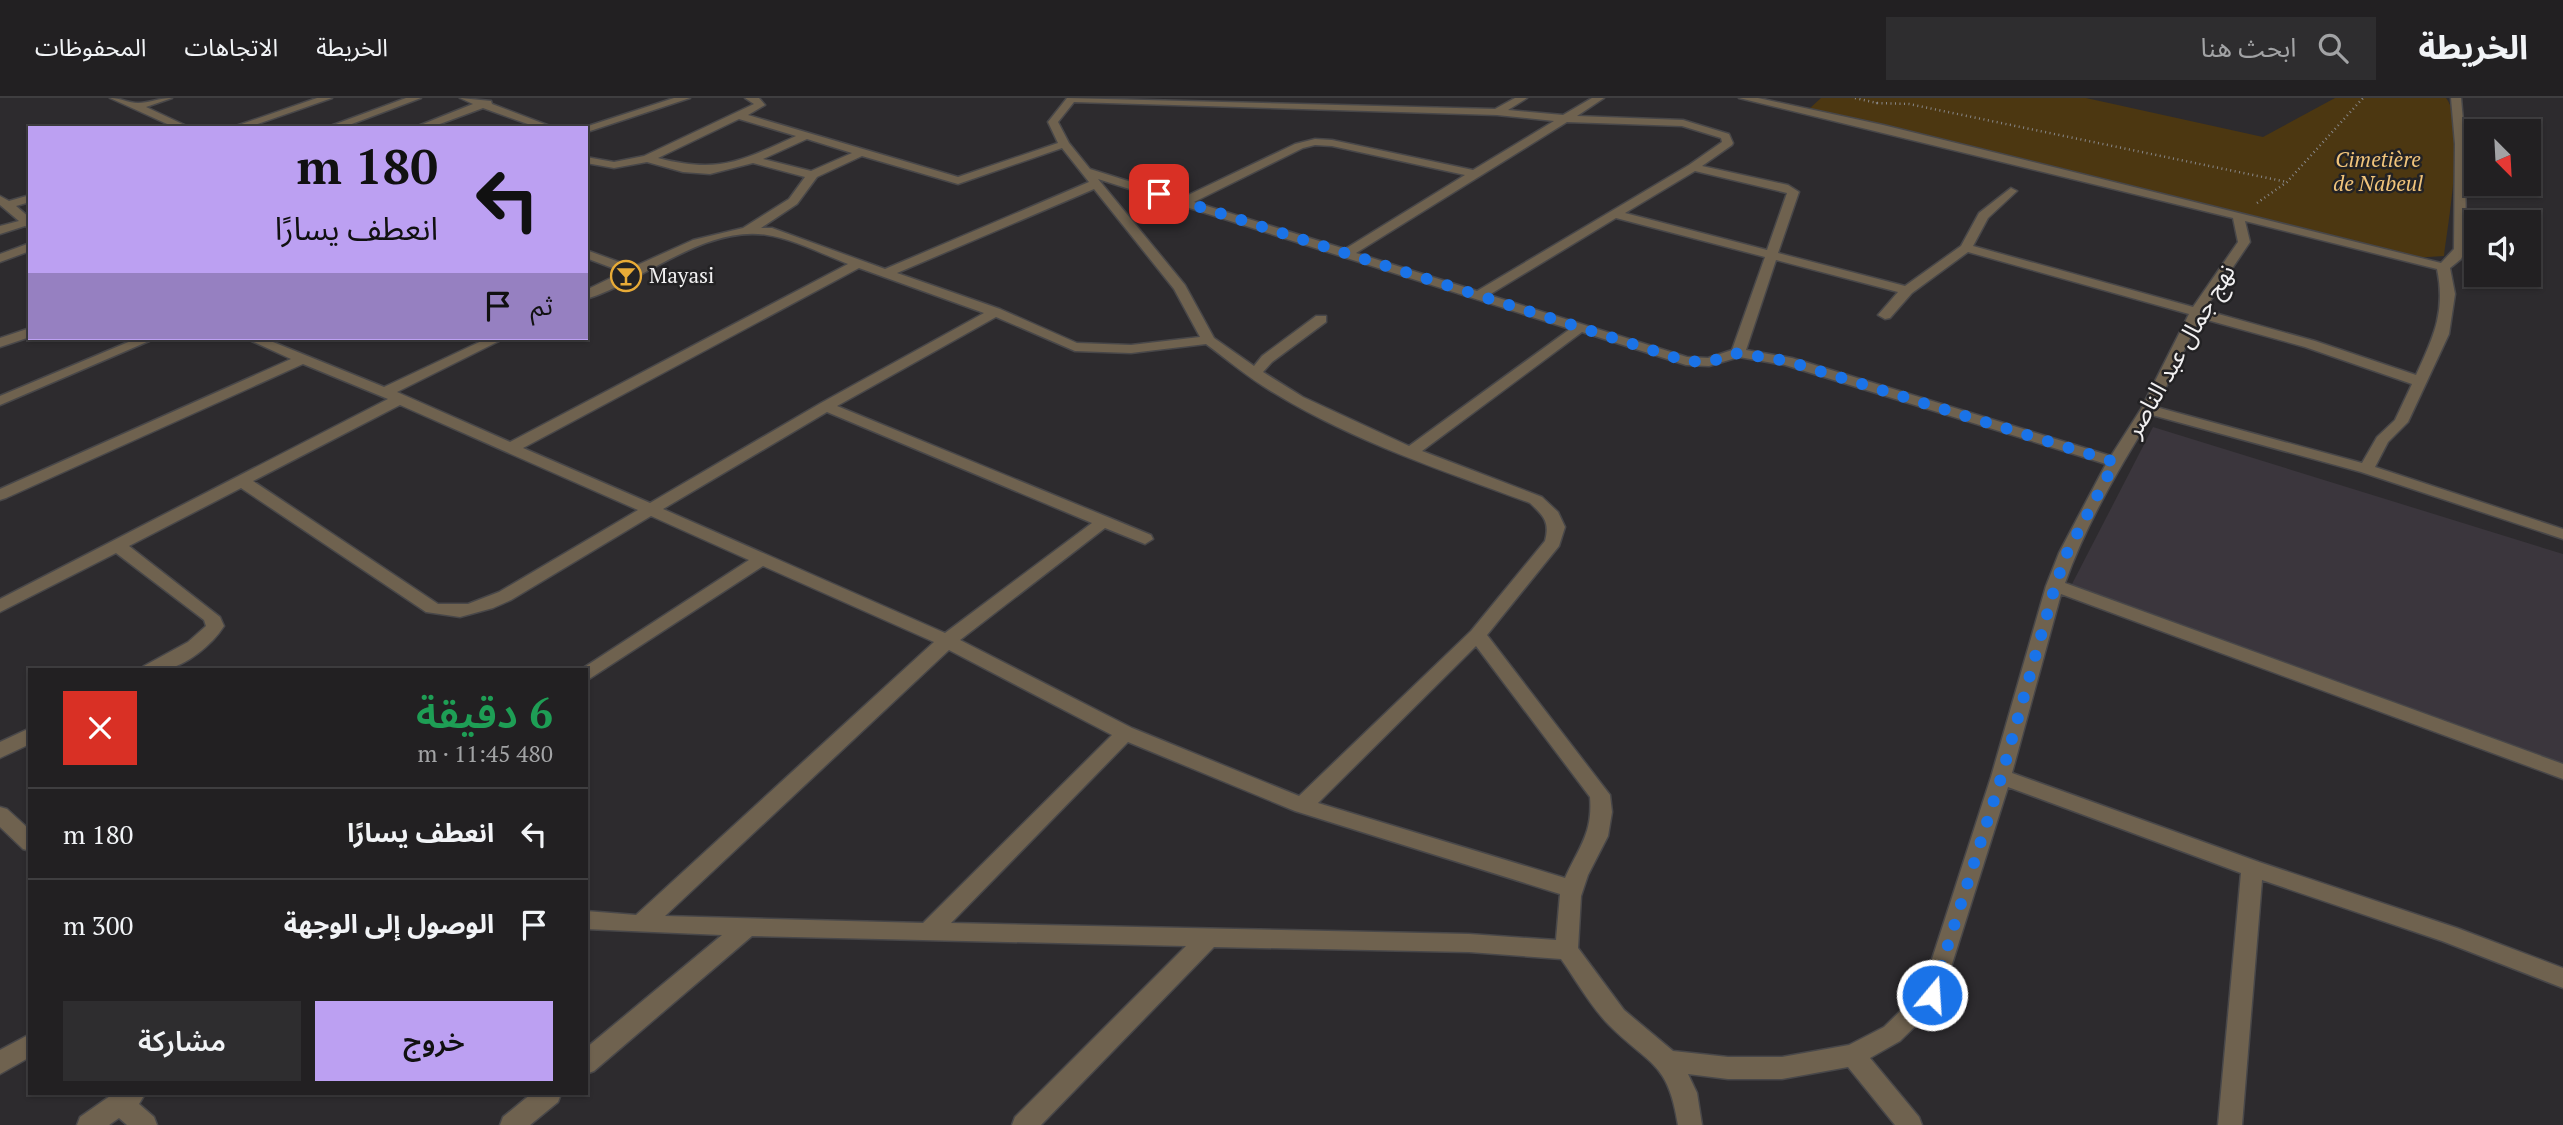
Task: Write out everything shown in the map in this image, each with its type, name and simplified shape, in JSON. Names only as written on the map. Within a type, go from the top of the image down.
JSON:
[{"type":"street","points":[[115,98],[181,126]]},
{"type":"street","points":[[136,107],[167,98]]},
{"type":"street","points":[[241,126],[327,98]]},
{"type":"street","points":[[336,126],[416,98]]},
{"type":"street","points":[[465,98],[539,126]]},
{"type":"street","points":[[424,126],[500,98]]},
{"type":"street","points":[[588,128],[685,98]]},
{"type":"street","points":[[588,160],[614,165],[647,159],[761,105],[750,98]]},
{"type":"street","points":[[1250,106],[1266,98]]},
{"type":"street","points":[[1374,109],[1395,98]]},
{"type":"street","points":[[1497,112],[1522,98]]},
{"type":"street","points":[[1348,253],[1599,98]]},
{"type":"street","points":[[1744,98],[2443,267]]},
{"type":"street","points":[[1794,108],[1806,98]]},
{"type":"street","points":[[2443,267],[2457,256],[2460,248],[2460,144],[2456,98]]},
{"type":"street","points":[[1303,806],[1477,635],[1553,542],[1558,527],[1552,515],[1536,500],[1410,453],[1300,402],[1272,387],[1209,340],[1180,288],[1084,171],[1064,144],[1053,122],[1072,99],[1497,112],[1567,119],[1683,123],[1725,136],[1728,143],[1693,167],[1479,295]]},
{"type":"street","points":[[740,116],[958,181],[1064,144]]},
{"type":"street","points":[[647,159],[695,170],[725,168],[753,160],[805,136]]},
{"type":"street","points":[[1184,202],[1299,146],[1315,142],[1332,143],[1474,174]]},
{"type":"street","points":[[753,160],[813,175],[860,153]]},
{"type":"street","points":[[1693,167],[1784,187],[1793,192],[1738,353]]},
{"type":"street","points":[[1084,171],[1686,361],[1709,362],[1738,353],[1787,361],[2115,462]]},
{"type":"street","points":[[747,230],[797,201],[813,175]]},
{"type":"street","points":[[886,273],[1095,184]]},
{"type":"street","points":[[1885,315],[1907,290],[1966,248],[1983,216],[2011,191]]},
{"type":"street","points":[[3,202],[28,198]]},
{"type":"street","points":[[3,202],[28,223]]},
{"type":"street","points":[[1615,214],[1907,290]]},
{"type":"street","name":"نهج جمال عبد الناصر","points":[[1668,1061],[1728,1068],[1782,1068],[1853,1055],[1892,1034],[1932,995],[2001,778],[2055,586],[2067,553],[2115,462],[2148,409],[2196,313],[2244,242],[2238,216]]},
{"type":"street","points":[[0,230],[28,223]]},
{"type":"street","points":[[588,294],[711,237],[747,230],[768,231],[995,312],[1075,347],[1131,349],[1209,340]]},
{"type":"street","points":[[0,258],[28,248]]},
{"type":"street","points":[[1966,248],[2310,344],[2421,382]]},
{"type":"street","points":[[588,255],[635,272]]},
{"type":"street","points":[[510,448],[859,263]]},
{"type":"street","points":[[2366,469],[2382,440],[2400,422],[2442,334],[2449,294],[2443,267]]},
{"type":"street","points":[[242,481],[432,608],[445,613],[478,608],[505,596],[826,406],[995,312]]},
{"type":"street","points":[[1255,373],[1267,359],[1321,319]]},
{"type":"street","points":[[1410,453],[1579,328]]},
{"type":"street","points":[[0,343],[28,333]]},
{"type":"street","points":[[0,401],[144,340]]},
{"type":"street","points":[[257,340],[392,396],[947,640],[1125,733],[1303,806],[1572,889]]},
{"type":"street","points":[[0,606],[242,481],[494,340]]},
{"type":"street","points":[[0,495],[303,359]]},
{"type":"street","points":[[826,406],[1145,539]]},
{"type":"street","points":[[2148,409],[2366,469],[2563,534]]},
{"type":"street","points":[[641,924],[947,640],[1104,521]]},
{"type":"street","points":[[117,545],[211,617],[215,626],[209,636],[154,668]]},
{"type":"street","points":[[588,675],[762,559]]},
{"type":"street","points":[[2055,586],[2563,772]]},
{"type":"street","points":[[1477,635],[1600,795],[1604,820],[1596,843],[1572,889],[1567,950],[1616,1017],[1668,1061],[1685,1093],[1690,1125]]},
{"type":"street","points":[[929,932],[1125,733]]},
{"type":"street","points":[[0,751],[28,736]]},
{"type":"street","points":[[2001,778],[2252,868],[2449,934],[2563,978]]},
{"type":"street","points":[[0,815],[28,841]]},
{"type":"street","points":[[2230,1125],[2252,868]]},
{"type":"street","points":[[588,920],[929,932],[1469,943],[1567,950]]},
{"type":"street","points":[[588,1061],[750,925]]},
{"type":"street","points":[[1026,1124],[1209,938]]},
{"type":"street","points":[[0,1063],[28,1045]]},
{"type":"street","points":[[1853,1055],[1910,1125]]},
{"type":"street","points":[[512,1125],[548,1095]]},
{"type":"street","points":[[89,1125],[127,1098],[145,1125]]},
{"type":"path","points":[[1855,98],[1877,103],[1909,104],[2287,182]]},
{"type":"path","points":[[2238,216],[2287,182],[2364,98]]},
{"type":"path","points":[[1872,107],[1877,103]]},
{"type":"shaded area","points":[[2153,427],[2563,554],[2563,766],[2071,586]]},
{"type":"green space","name":"Cimetière de Nabeul","points":[[1821,98],[2086,98],[2263,137],[2335,98],[2446,98],[2452,110],[2455,150],[2444,256],[2412,258],[1809,109]]},
{"type":"place","name":"Mayasi","points":[[626,276]]},
{"type":"route","points":[[1159,194],[1686,361],[1709,362],[1738,353],[1787,361],[2115,462],[2067,553],[2055,586],[2001,778],[1932,995]]}]
